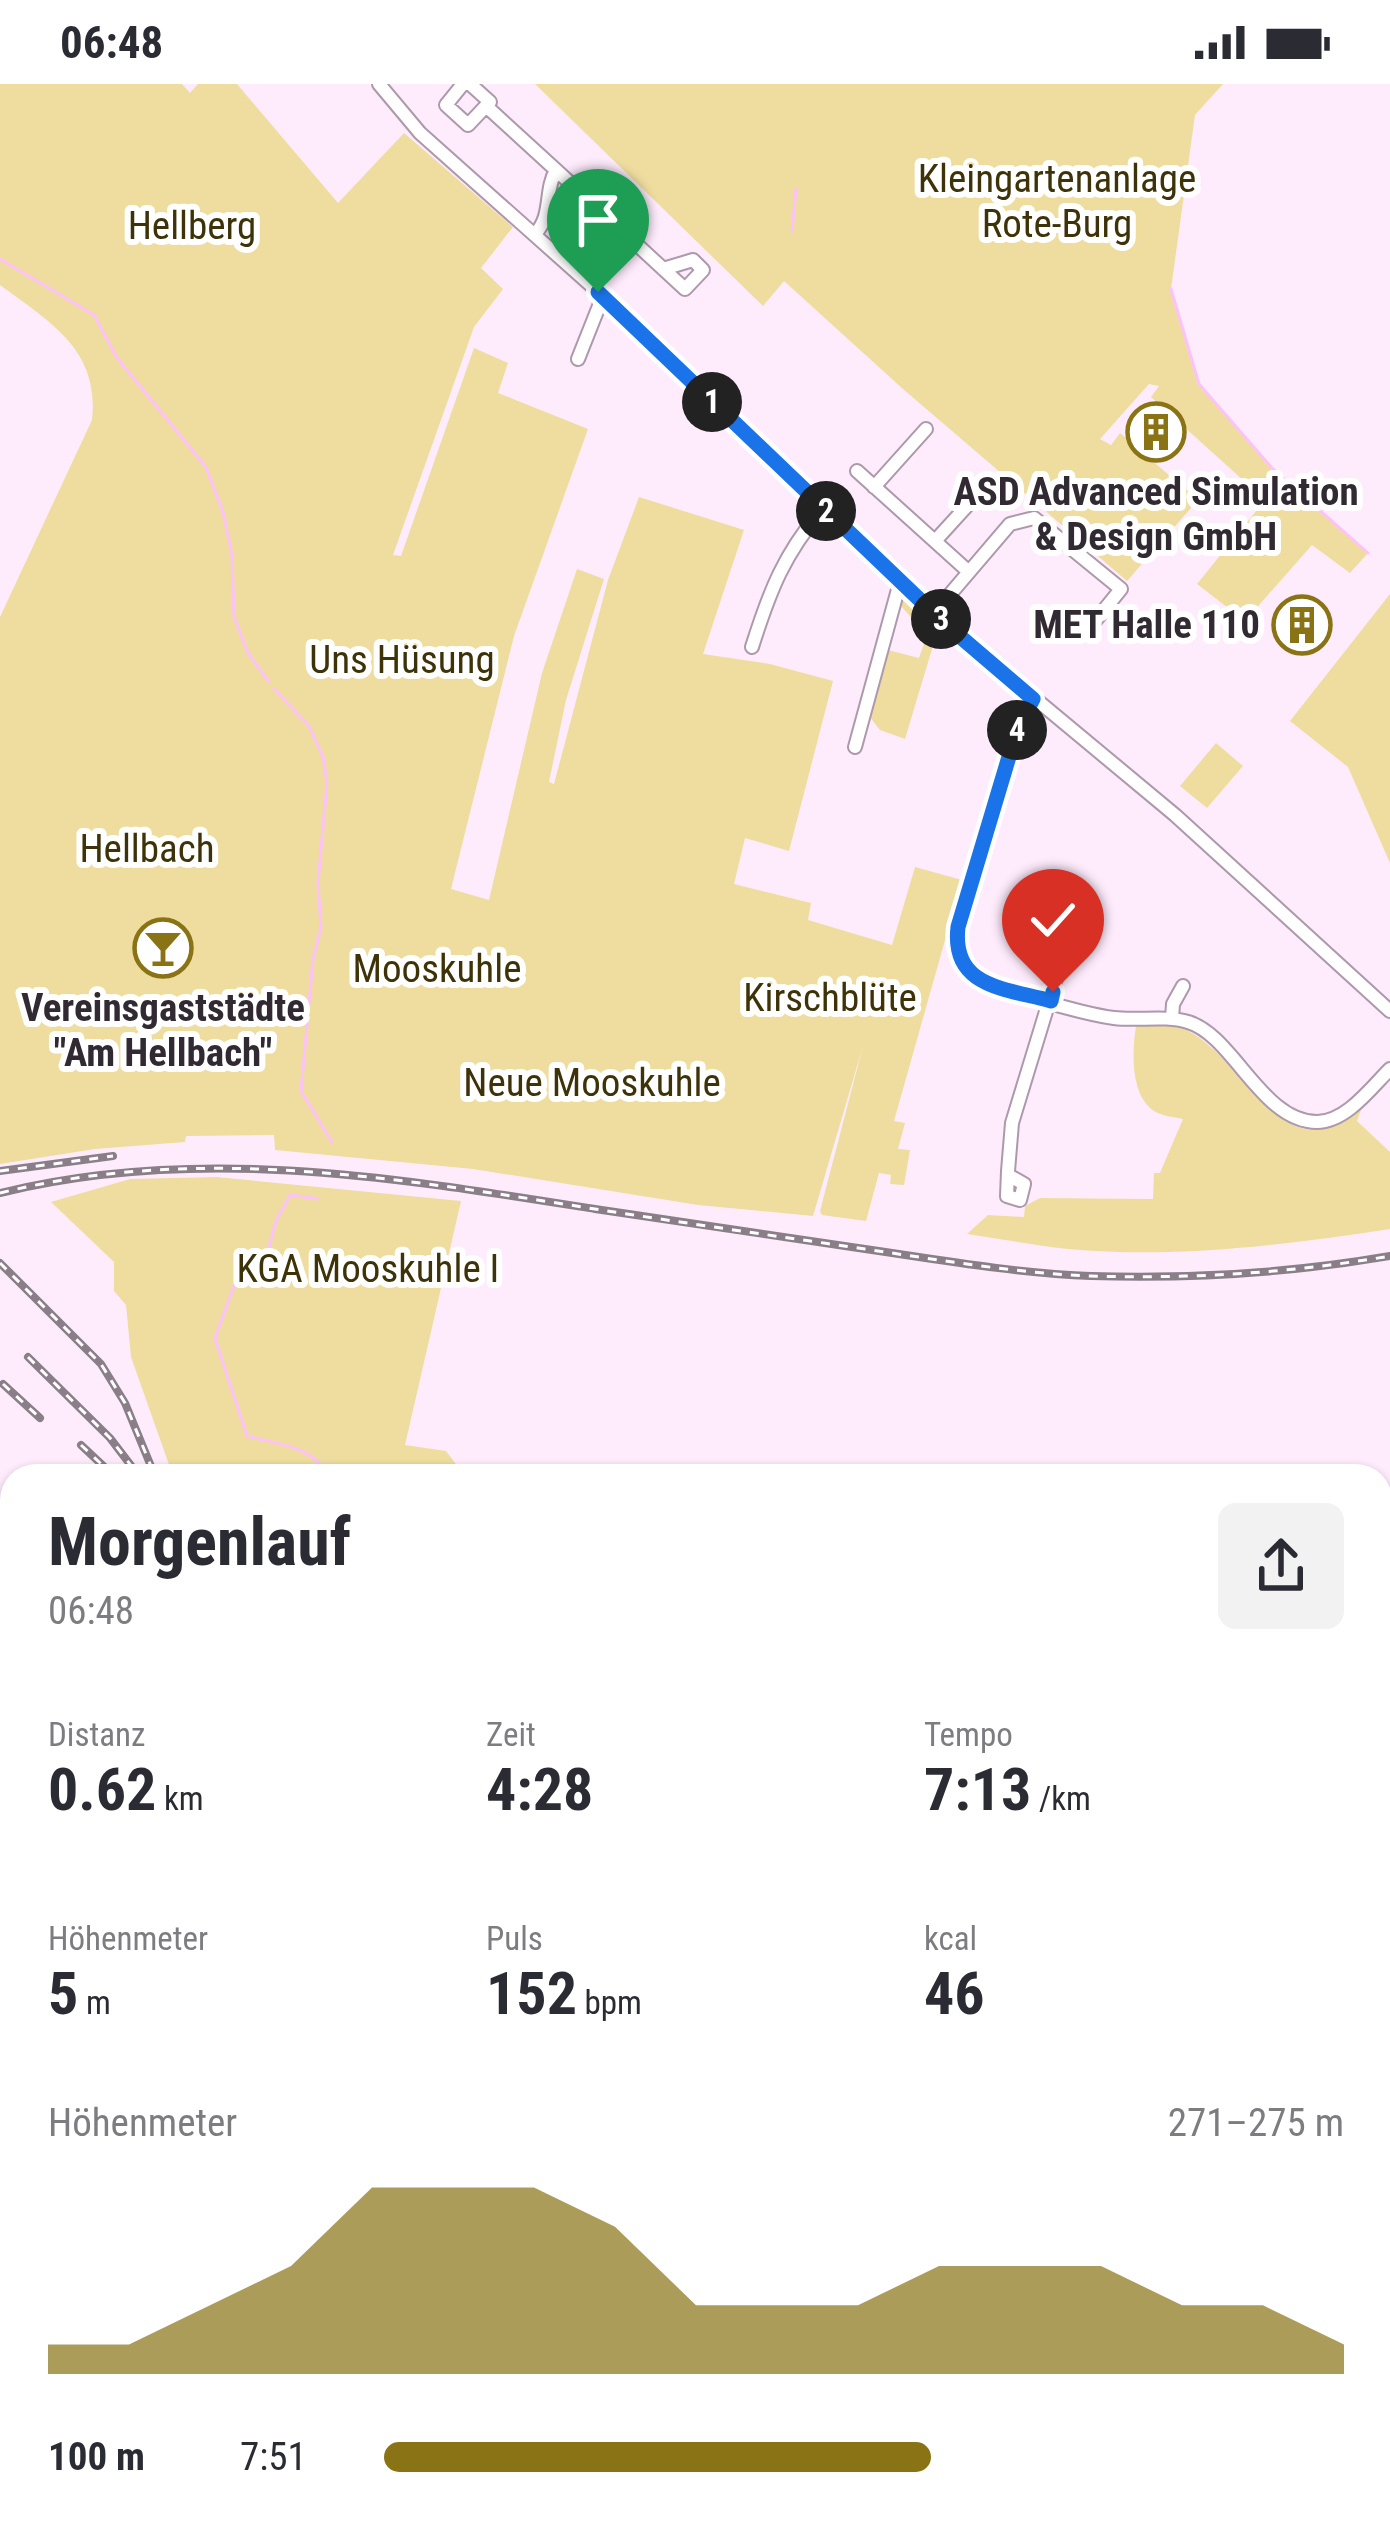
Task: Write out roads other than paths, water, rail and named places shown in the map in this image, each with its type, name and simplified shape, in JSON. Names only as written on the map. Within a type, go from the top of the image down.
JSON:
[{"type":"street","points":[[379,84],[437,148],[603,296],[900,582],[1033,699],[1175,814],[1390,1011]]},
{"type":"street","points":[[467,84],[490,102],[486,106],[468,125],[446,106],[467,84]]},
{"type":"street","points":[[486,106],[663,269]]},
{"type":"street","points":[[535,234],[546,220],[549,184],[556,170]]},
{"type":"street","points":[[578,359],[603,296]]},
{"type":"street","points":[[874,487],[926,429]]},
{"type":"street","points":[[857,471],[969,572]]},
{"type":"street","points":[[935,541],[986,485]]},
{"type":"street","points":[[752,646],[773,580],[823,508]]},
{"type":"street","points":[[934,613],[1010,524],[1034,518],[1120,590],[1091,626]]},
{"type":"street","points":[[855,747],[900,582]]},
{"type":"street","points":[[1033,699],[1017,730],[958,927],[960,964],[972,976],[1115,1018],[1188,1022],[1203,1030],[1280,1107],[1307,1121],[1321,1122],[1341,1114],[1390,1069]]},
{"type":"street","points":[[1008,1175],[1012,1123],[1083,890]]},
{"type":"street","points":[[1172,1019],[1173,1004],[1183,986]]},
{"type":"waterway","points":[[792,231],[796,189]]},
{"type":"waterway","name":"Hellbach","points":[[0,259],[94,315],[117,358],[206,467],[232,555],[234,617],[248,653],[269,682]]},
{"type":"waterway","points":[[1171,289],[1199,384],[1272,468],[1368,553]]},
{"type":"waterway","name":"Hellbach","points":[[274,689],[309,726],[323,757],[327,783],[318,883],[321,927],[313,959],[301,1091],[332,1142]]},
{"type":"waterway","name":"Hellbach","points":[[319,1199],[290,1195],[269,1247],[235,1283],[215,1338],[247,1436],[304,1452],[320,1464]]},
{"type":"railway","points":[[0,1171],[113,1156]]},
{"type":"railway","points":[[0,1193],[148,1170],[298,1171],[447,1187],[949,1262],[1063,1274],[1241,1273],[1390,1256]]},
{"type":"railway","points":[[0,1263],[101,1364],[125,1403],[150,1464]]},
{"type":"railway","points":[[28,1357],[130,1464]]},
{"type":"railway","points":[[3,1384],[40,1418]]},
{"type":"railway","points":[[81,1445],[101,1464]]},
{"type":"place","name":"ASD Advanced Simulation & Design GmbH","points":[[1156,432]]},
{"type":"place","name":"MET Halle 110","points":[[1302,625]]},
{"type":"place","name":"Vereinsgaststädte \"Am Hellbach\"","points":[[163,948]]},
{"type":"park label","name":"Kleingartenanlage Rote-Burg","points":[[1057,202]]},
{"type":"park label","name":"Hellberg","points":[[192,226]]},
{"type":"park label","name":"Uns Hüsung","points":[[402,660]]},
{"type":"park label","name":"Mooskuhle","points":[[437,969]]},
{"type":"park label","name":"Kirschblüte","points":[[830,998]]},
{"type":"park label","name":"Neue Mooskuhle","points":[[592,1083]]},
{"type":"park label","name":"KGA Mooskuhle I","points":[[368,1269]]}]
